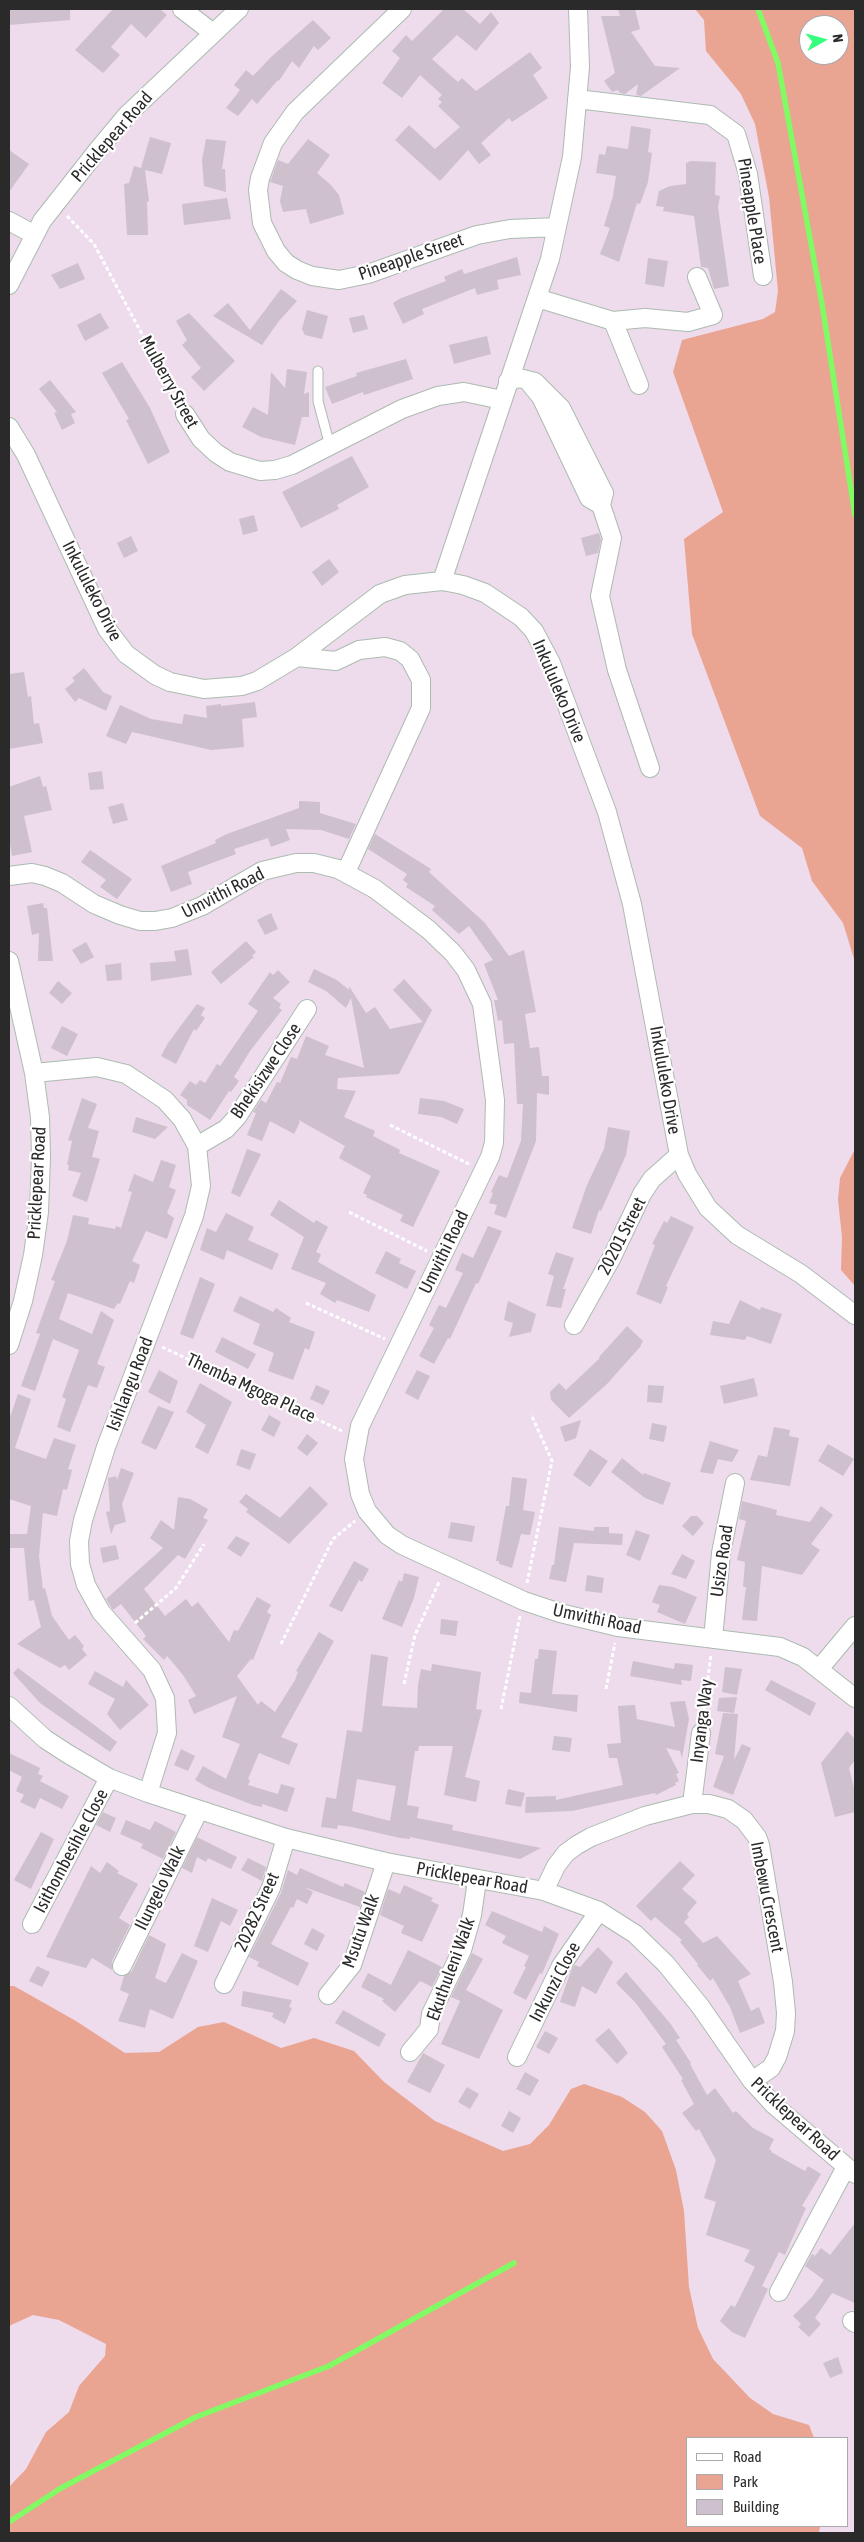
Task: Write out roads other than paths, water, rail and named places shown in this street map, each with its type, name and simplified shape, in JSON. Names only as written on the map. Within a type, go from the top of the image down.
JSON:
[{"type":"street","points":[[182,9],[213,33]]},
{"type":"street","name":"Pricklepear Road","points":[[9,285],[33,234],[54,204],[127,115],[239,9]]},
{"type":"street","name":"Pineapple Street","points":[[402,9],[295,112],[273,143],[262,171],[258,190],[262,223],[267,237],[276,251],[286,263],[297,270],[312,276],[339,280],[368,274],[477,235],[510,229],[557,227]]},
{"type":"street","points":[[442,582],[550,259],[572,157],[580,67],[578,9]]},
{"type":"street","name":"Pineapple Place","points":[[576,99],[710,115],[736,134],[748,174],[763,276]]},
{"type":"street","points":[[9,221],[33,234]]},
{"type":"street","points":[[537,298],[613,322],[645,318],[688,322],[713,315],[697,277]]},
{"type":"street","points":[[613,322],[640,385]]},
{"type":"street","points":[[508,381],[519,378],[535,382],[561,408],[604,493],[601,505],[612,538],[600,596],[618,670],[650,768]]},
{"type":"street","name":"Mulberry Street","points":[[185,414],[202,439],[216,453],[244,468],[260,471],[276,470],[292,465],[402,409],[438,396],[464,392],[502,400]]},
{"type":"street","name":"Inkululeko Drive","points":[[9,427],[26,455],[107,629],[126,654],[140,666],[155,675],[186,687],[219,689],[257,681],[297,657],[380,594],[405,586],[442,582],[470,588],[503,603],[534,631],[551,663],[607,812],[626,875],[679,1155],[687,1174],[708,1208],[722,1223],[737,1235],[801,1274],[855,1315]]},
{"type":"street","points":[[297,657],[336,661],[359,650],[384,647],[400,651],[410,659],[421,680],[421,708],[346,872]]},
{"type":"street","name":"Umvithi Road","points":[[9,876],[32,873],[45,876],[94,904],[120,915],[140,921],[155,921],[172,918],[202,906],[242,881],[279,866],[314,864],[346,872],[375,889],[429,930],[453,953],[475,986],[482,1004],[487,1028],[495,1100],[494,1142],[483,1171],[366,1412],[356,1437],[355,1475],[367,1511],[387,1535],[402,1545],[524,1601],[560,1614],[618,1627],[780,1648],[803,1657],[855,1698]]},
{"type":"street","name":"Pricklepear Road","points":[[9,961],[34,1073],[40,1117],[42,1157],[39,1212],[23,1301],[9,1345]]},
{"type":"street","name":"Bhekisizwe Close","points":[[197,1146],[226,1129],[237,1117],[307,1009]]},
{"type":"street","name":"Isihlangu Road","points":[[34,1073],[97,1067],[126,1074],[165,1100],[182,1119],[197,1146],[201,1186],[198,1200],[106,1447],[83,1520],[79,1541],[80,1564],[86,1586],[101,1612],[152,1670],[165,1698],[167,1733],[148,1793]]},
{"type":"street","name":"20201 Street","points":[[574,1325],[612,1257],[642,1194],[652,1179],[679,1155]]},
{"type":"street","name":"Usizo Road","points":[[713,1639],[721,1553],[735,1483]]},
{"type":"street","points":[[819,1669],[855,1626]]},
{"type":"street","name":"Pricklepear Road","points":[[9,1706],[45,1739],[109,1778],[148,1793],[286,1838],[386,1862],[544,1891],[599,1911],[635,1934],[666,1964],[700,2006],[752,2081],[774,2105],[851,2171]]},
{"type":"street","name":"Inyanga Way","points":[[692,1804],[700,1733]]},
{"type":"street","name":"Isithombesihle Close","points":[[32,1924],[109,1778]]},
{"type":"street","name":"Imbewu Crescent","points":[[544,1891],[556,1866],[566,1853],[591,1837],[646,1816],[692,1804],[719,1806],[735,1812],[750,1827],[760,1845],[783,1982],[785,2032],[783,2044],[771,2068],[752,2081]]},
{"type":"street","name":"Ilungelo Walk","points":[[122,1966],[198,1810]]},
{"type":"street","name":"20282 Street","points":[[224,1984],[271,1888],[286,1838]]},
{"type":"street","name":"Msutu Walk","points":[[328,1995],[349,1972],[386,1862]]},
{"type":"street","name":"Ekuthuleni Walk","points":[[410,2052],[429,2029],[431,2014],[462,1950],[472,1916],[477,1880]]},
{"type":"street","name":"Inkunzi Close","points":[[518,2057],[561,1966],[599,1911]]},
{"type":"street","points":[[779,2292],[851,2171]]},
{"type":"lane","points":[[318,371],[318,401],[330,446]]},
{"type":"waterway","points":[[758,9],[778,63],[822,304],[855,515]]},
{"type":"waterway","points":[[9,2522],[61,2488],[196,2417],[329,2366],[514,2263]]}]
